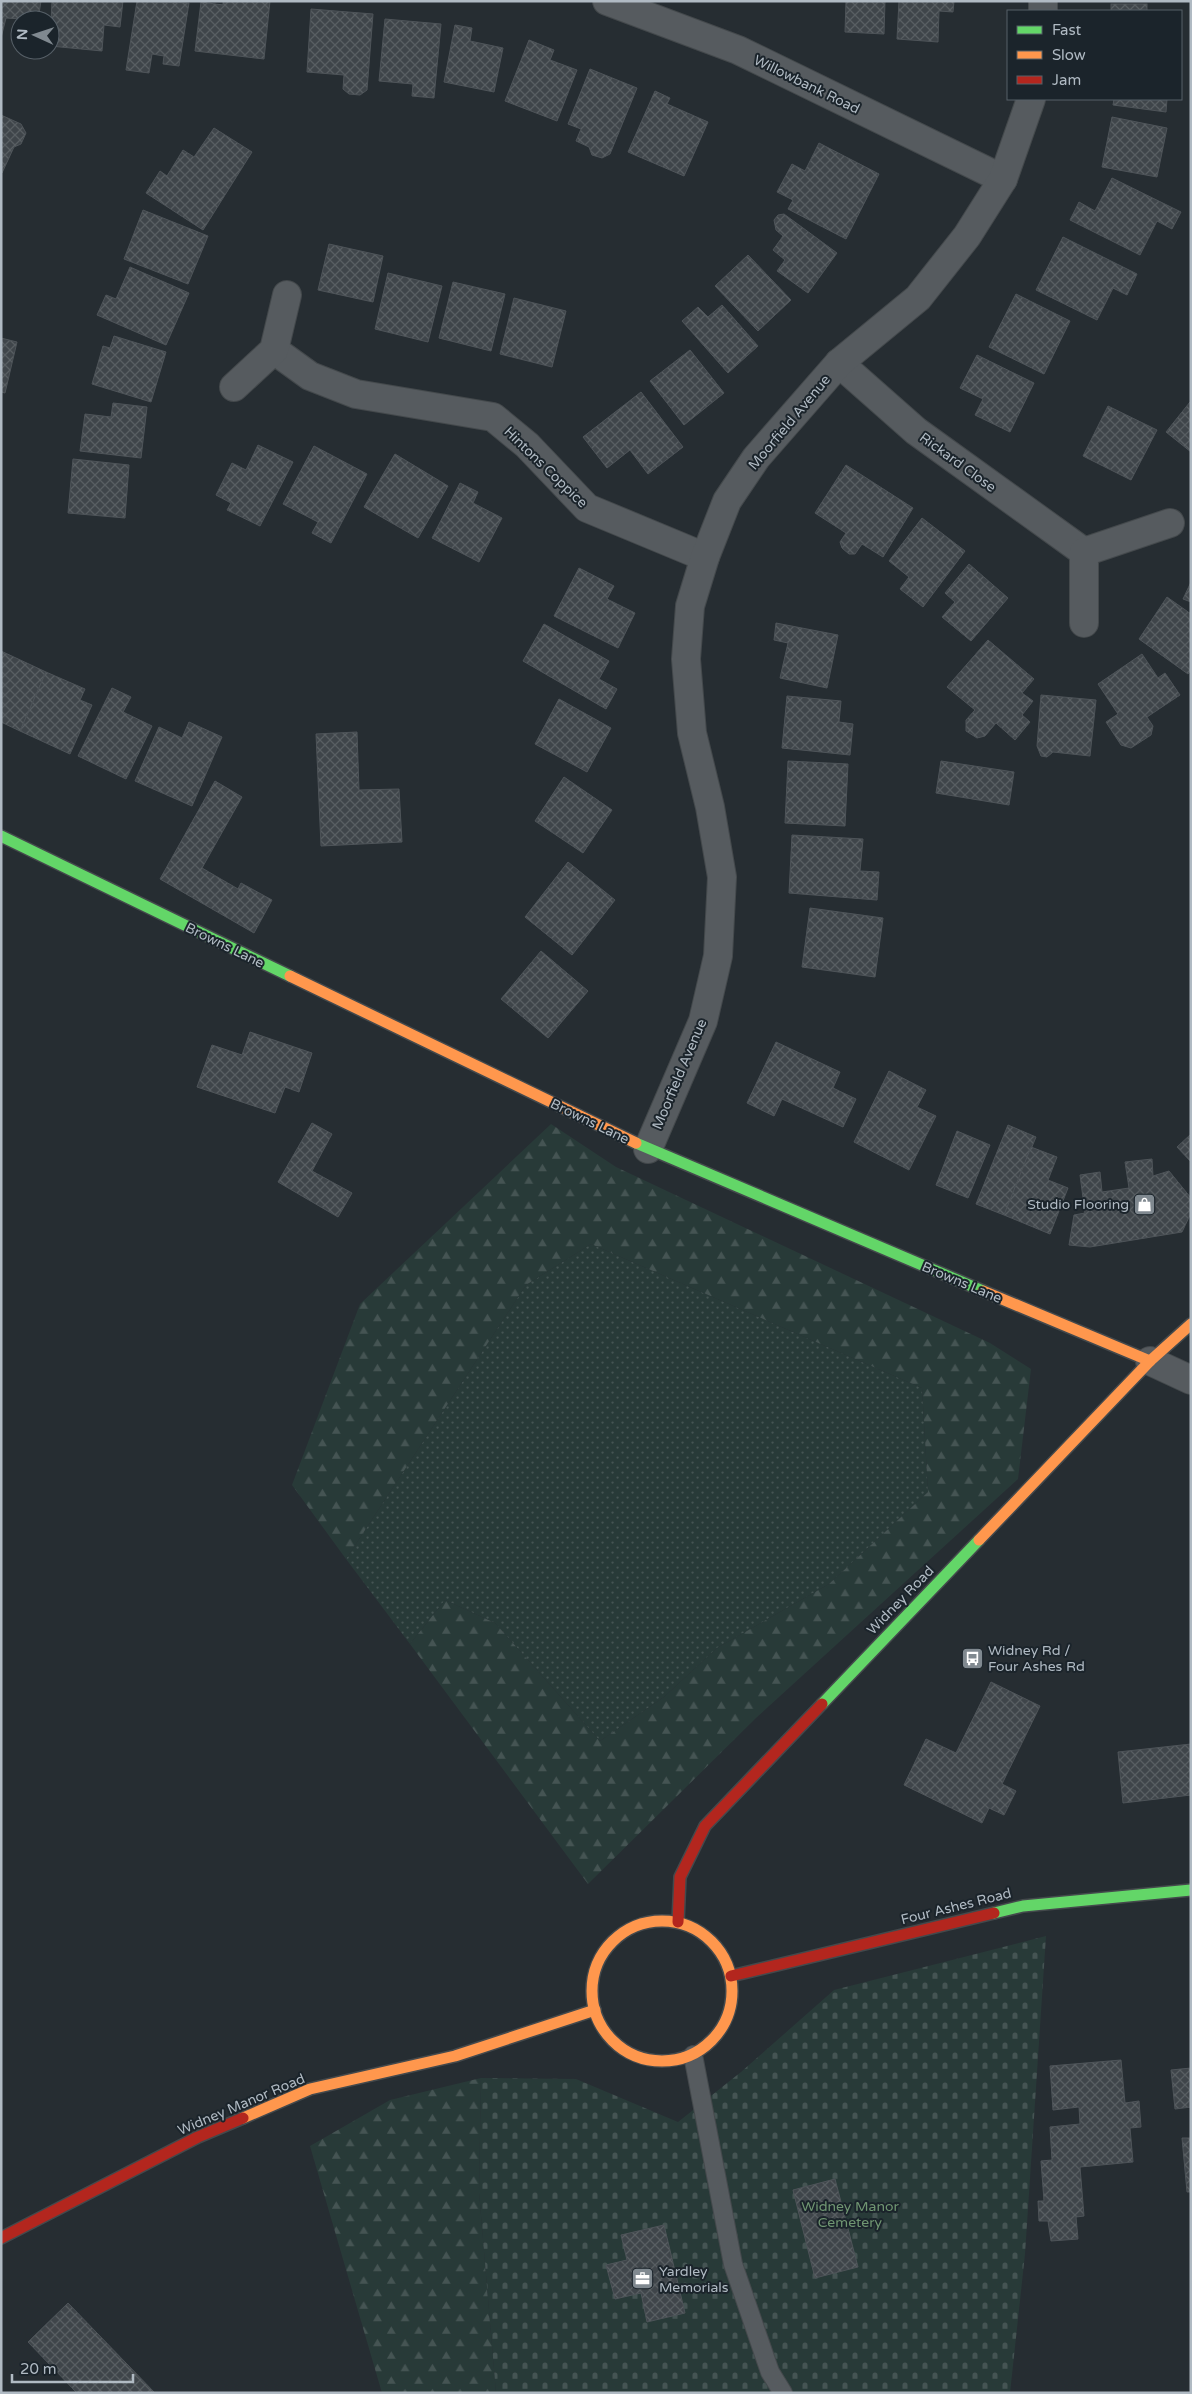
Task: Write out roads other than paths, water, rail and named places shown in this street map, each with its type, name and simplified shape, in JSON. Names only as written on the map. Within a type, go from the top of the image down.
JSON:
[{"type":"street","name":"Willowbank Road","points":[[607,1],[738,50],[1003,178]]},
{"type":"street","name":"Moorfield Avenue","points":[[648,1150],[703,1021],[718,956],[722,877],[710,807],[692,733],[686,659],[690,606],[705,557],[727,501],[756,458],[839,363],[918,298],[967,236],[1003,178],[1031,100]]},
{"type":"street","points":[[234,387],[274,350],[287,295]]},
{"type":"street","name":"Hintons Coppice","points":[[274,350],[310,376],[356,394],[493,417],[527,445],[587,508],[705,557]]},
{"type":"street","name":"Rickard Close","points":[[839,363],[916,431],[1084,552]]},
{"type":"street","points":[[1084,623],[1084,552],[1170,523]]},
{"type":"street","name":"Browns Lane","points":[[1,836],[648,1150],[1150,1361],[1191,1380]]},
{"type":"street","name":"Widney Road","points":[[678,1922],[680,1877],[705,1826],[1150,1361],[1191,1324]]},
{"type":"street","name":"Four Ashes Road","points":[[731,1976],[1023,1906],[1191,1890]]},
{"type":"street","points":[[656,1921],[678,1922],[710,1939],[724,1956],[731,1976],[732,1999],[726,2021],[712,2041],[692,2055],[674,2061],[648,2061],[624,2051],[609,2037],[594,2010],[593,1976],[603,1953],[613,1940],[634,1927],[656,1921]]},
{"type":"street","name":"Widney Manor Road","points":[[1,2238],[198,2137],[310,2089],[455,2056],[594,2010]]},
{"type":"lane","points":[[692,2055],[733,2264],[770,2372],[783,2393]]},
{"type":"place","name":"Studio Flooring","points":[[1145,1204]]},
{"type":"place","name":"Widney Rd / Four Ashes Rd","points":[[972,1658]]},
{"type":"place","name":"Yardley Memorials","points":[[643,2279]]},
{"type":"park label","name":"Widney Manor Cemetery","points":[[850,2214]]}]
